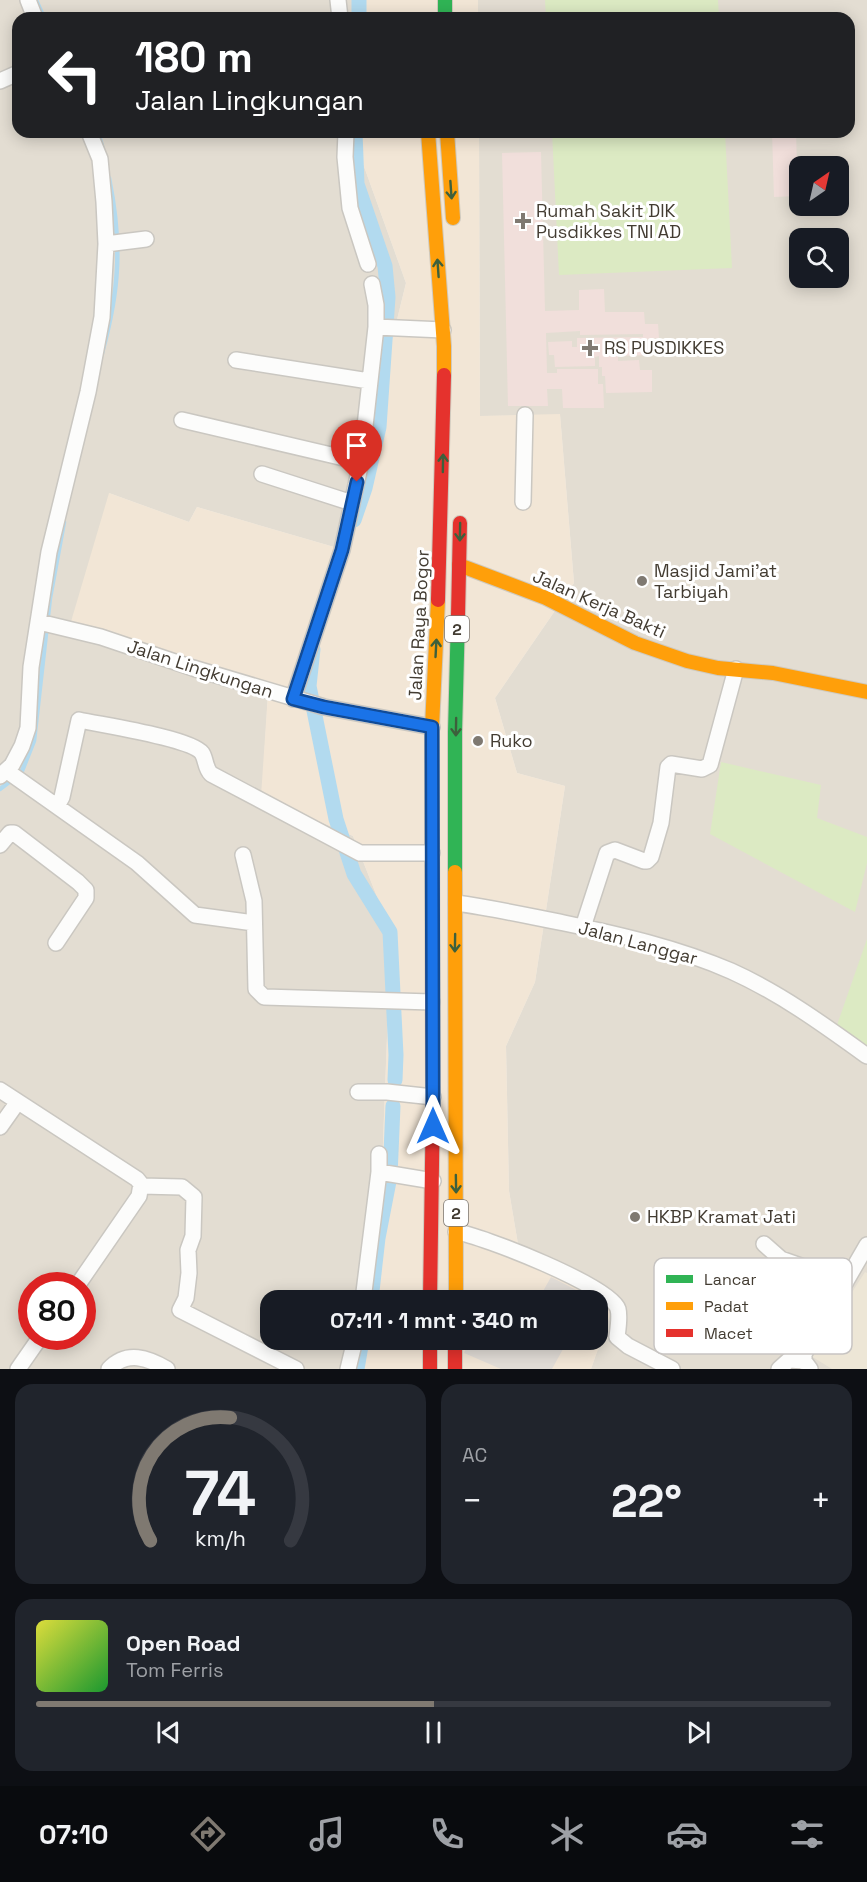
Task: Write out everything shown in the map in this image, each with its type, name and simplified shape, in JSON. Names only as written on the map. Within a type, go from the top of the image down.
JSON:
[{"type":"main road","name":"Jalan Raya Bogor","points":[[428,138],[449,413],[432,727],[429,1003],[433,1090],[433,1181],[430,1290]]},
{"type":"main road","points":[[447,138],[454,230]]},
{"type":"main road","name":"Jalan Raya Bogor","points":[[456,1290],[455,732],[460,504]]},
{"type":"main road","name":"Jalan Kerja Bakti","points":[[440,564],[459,565],[546,598],[635,643],[687,661],[773,673],[867,692]]},
{"type":"main road","points":[[433,1090],[454,1083]]},
{"type":"main road","points":[[433,1126],[455,1126]]},
{"type":"main road","points":[[430,1350],[430,1369]]},
{"type":"main road","points":[[455,1350],[455,1369]]},
{"type":"street","points":[[91,138],[100,159],[113,243],[88,392],[49,552],[45,623],[31,667],[28,728],[22,746],[4,773],[57,806],[137,863],[195,915],[254,923]]},
{"type":"street","points":[[346,138],[345,157],[350,208],[368,264]]},
{"type":"street","points":[[113,243],[146,239]]},
{"type":"street","points":[[295,699],[342,550],[361,462],[376,327],[376,305],[372,284]]},
{"type":"street","points":[[376,327],[443,330]]},
{"type":"street","points":[[236,360],[369,381]]},
{"type":"street","points":[[523,502],[525,415]]},
{"type":"street","points":[[182,420],[361,462]]},
{"type":"street","points":[[262,474],[352,503]]},
{"type":"street","name":"Jalan Lingkungan","points":[[45,623],[101,637],[318,706],[432,727]]},
{"type":"street","points":[[583,927],[607,853],[615,850],[644,861],[651,857],[661,823],[668,766],[671,764],[702,770],[710,765],[736,669]]},
{"type":"street","points":[[57,806],[62,797],[79,720],[178,741],[199,750],[211,774],[360,853],[432,854]]},
{"type":"street","points":[[0,845],[10,833],[14,833],[86,890],[86,898],[56,943]]},
{"type":"street","points":[[243,855],[255,901],[256,988],[264,997],[429,1003]]},
{"type":"street","name":"Jalan Langgar","points":[[456,903],[485,906],[674,949],[733,972],[806,1012],[867,1056]]},
{"type":"street","points":[[0,1090],[139,1183],[182,1187],[194,1197],[193,1236],[188,1250],[189,1273],[186,1298],[180,1310],[296,1369]]},
{"type":"street","points":[[358,1092],[433,1090]]},
{"type":"street","points":[[0,1127],[17,1103]]},
{"type":"street","points":[[364,1290],[379,1172],[379,1154]]},
{"type":"street","points":[[379,1172],[433,1181]]},
{"type":"street","points":[[87,1272],[139,1196],[139,1183]]},
{"type":"street","points":[[456,1232],[479,1238],[582,1281],[611,1299],[618,1309],[618,1337],[628,1346],[672,1369]]},
{"type":"street","points":[[764,1244],[779,1258]]},
{"type":"street","points":[[852,1271],[867,1245]]},
{"type":"street","points":[[18,1369],[31,1350]]},
{"type":"street","points":[[348,1369],[353,1350]]},
{"type":"street","points":[[110,1369],[118,1361],[138,1357],[167,1369]]},
{"type":"street","points":[[779,1369],[789,1360],[807,1365]]},
{"type":"shaded area","points":[[0,0],[366,0],[365,12],[12,12],[12,138],[358,138],[357,147],[406,283],[341,549],[197,507],[189,522],[109,493],[268,693],[262,796],[353,836],[391,932],[377,1290],[260,1290],[260,1350],[368,1350],[363,1369],[0,1369]]},
{"type":"shaded area","points":[[366,0],[478,0],[478,12],[365,12]]},
{"type":"shaded area","points":[[478,0],[867,0],[867,1369],[591,1369],[597,1350],[608,1350],[608,1319],[612,1307],[608,1305],[608,1290],[584,1290],[519,1250],[509,1191],[506,1046],[535,982],[565,786],[517,773],[495,698],[574,583],[560,415],[480,416],[479,138],[855,138],[855,12],[478,12]]},
{"type":"shaded area","points":[[358,138],[479,138],[480,416],[560,414],[574,583],[495,698],[517,773],[565,786],[535,982],[506,1046],[509,1191],[519,1250],[585,1290],[377,1290],[391,932],[353,836],[261,796],[268,693],[70,625],[109,493],[189,522],[197,507],[341,549],[406,283],[357,147]]},
{"type":"shaded area","points":[[772,138],[796,138],[797,156],[789,156],[789,196],[774,197]]},
{"type":"shaded area","name":"Rumah Sakit DIK Pusdikkes TNI AD","points":[[541,152],[545,311],[579,310],[579,290],[604,289],[605,312],[644,312],[645,324],[658,324],[659,338],[647,339],[647,355],[618,356],[618,361],[639,360],[640,370],[652,370],[652,392],[606,393],[605,376],[602,376],[602,367],[599,367],[599,356],[595,357],[595,366],[555,367],[554,355],[549,355],[548,342],[572,341],[572,347],[577,347],[577,338],[643,337],[643,334],[580,335],[580,331],[546,333],[547,373],[557,373],[557,369],[598,369],[598,384],[603,384],[604,408],[563,408],[562,389],[547,389],[548,406],[508,406],[502,153]]},
{"type":"shaded area","points":[[865,1272],[867,1273],[867,1369],[832,1369],[811,1356],[812,1354],[852,1354],[852,1292]]},
{"type":"shaded area","points":[[551,1277],[576,1290],[544,1290]]},
{"type":"shaded area","points":[[608,1304],[613,1307],[608,1321]]},
{"type":"shaded area","points":[[368,1350],[598,1350],[591,1369],[363,1369]]},
{"type":"shaded area","points":[[465,1350],[562,1350],[552,1369],[501,1369],[464,1353]]},
{"type":"green space","points":[[545,0],[718,0],[719,12],[546,12]]},
{"type":"green space","points":[[552,138],[725,138],[732,268],[559,275]]},
{"type":"green space","points":[[721,762],[821,785],[817,818],[867,837],[867,863],[855,912],[710,834]]},
{"type":"green space","points":[[867,939],[867,1046],[837,1025]]},
{"type":"waterway","points":[[36,0],[41,12]]},
{"type":"waterway","points":[[359,0],[359,12]]},
{"type":"waterway","points":[[100,138],[102,146]]},
{"type":"waterway","points":[[354,520],[365,488],[379,427],[388,297],[385,266],[357,184],[355,138]]},
{"type":"waterway","points":[[102,353],[113,308],[117,266],[116,223],[109,178]]},
{"type":"waterway","points":[[18,774],[22,771],[34,741],[50,598],[64,522]]},
{"type":"waterway","points":[[313,649],[309,686],[336,819],[354,874],[390,932],[396,1055],[395,1080]]},
{"type":"waterway","points":[[0,789],[12,780]]},
{"type":"waterway","points":[[372,1290],[378,1238],[390,1176],[393,1106]]},
{"type":"waterway","points":[[357,1369],[360,1350]]},
{"type":"traffic: fast","points":[[445,0],[445,12]]},
{"type":"traffic: fast","points":[[455,872],[458,616]]},
{"type":"traffic: slow","points":[[428,138],[444,346],[444,375]]},
{"type":"traffic: slow","points":[[447,138],[453,218]]},
{"type":"traffic: slow","points":[[459,565],[546,598],[635,643],[687,661],[718,668],[773,673],[867,692]]},
{"type":"traffic: slow","points":[[432,833],[432,727],[438,600]]},
{"type":"traffic: slow","points":[[455,872],[456,1290]]},
{"type":"traffic: jam","points":[[438,600],[444,375]]},
{"type":"traffic: jam","points":[[458,616],[460,523]]},
{"type":"traffic: jam","points":[[430,1290],[433,1097],[432,833]]},
{"type":"traffic: jam","points":[[430,1350],[430,1369]]},
{"type":"traffic: jam","points":[[455,1350],[455,1369]]},
{"type":"place","name":"Rumah Sakit DIK Pusdikkes TNI AD","points":[[523,221]]},
{"type":"place","name":"RS PUSDIKKES","points":[[590,348]]},
{"type":"place","name":"Masjid Jami'at Tarbiyah","points":[[642,581]]},
{"type":"place","name":"Ruko","points":[[478,741]]},
{"type":"place","name":"HKBP Kramat Jati","points":[[635,1217]]},
{"type":"route","points":[[357,482],[342,550],[293,699],[432,727],[433,1126]]}]
